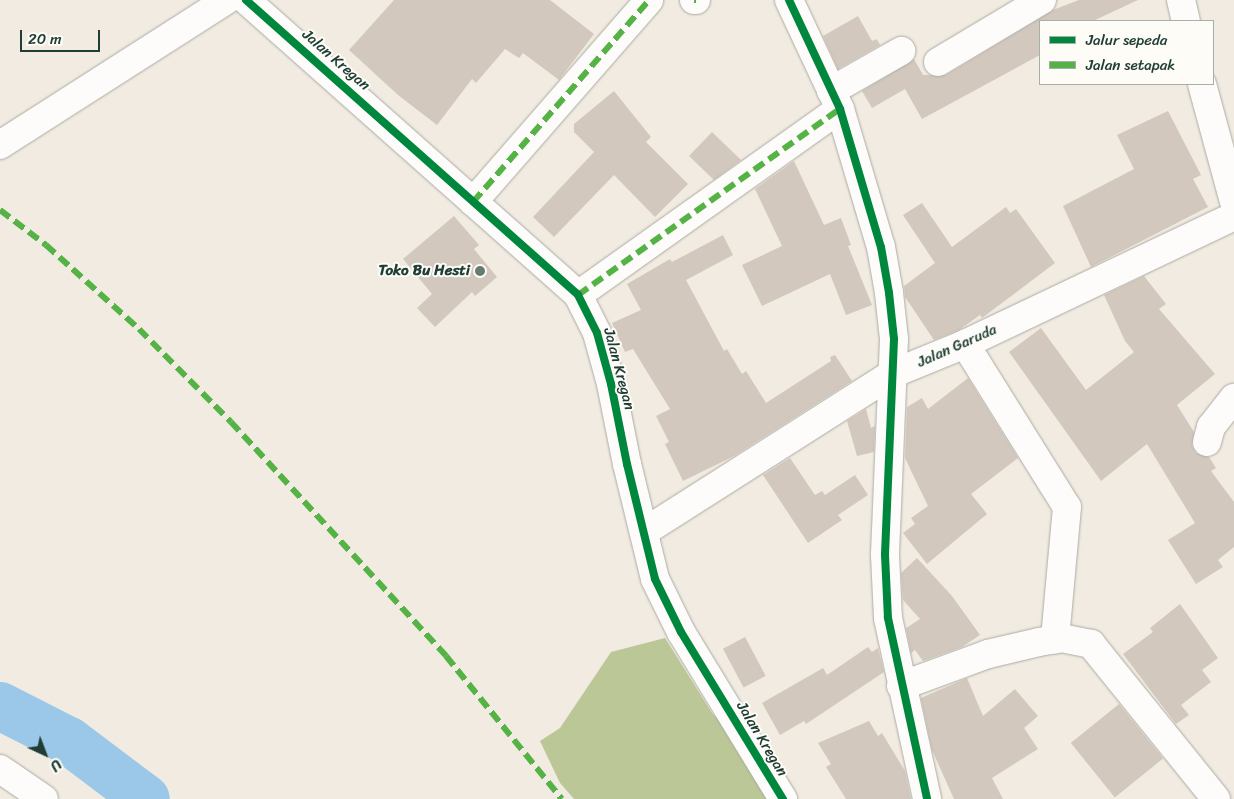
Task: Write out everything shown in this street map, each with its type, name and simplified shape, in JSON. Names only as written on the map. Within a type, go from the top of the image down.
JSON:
[{"type":"street","points":[[0,145],[227,0]]},
{"type":"street","name":"Jalan Kregan","points":[[246,0],[578,295],[598,333],[655,579],[681,632],[783,799]]},
{"type":"street","points":[[473,202],[649,0]]},
{"type":"street","points":[[789,0],[836,100],[881,247],[894,339],[885,555],[888,618],[901,686],[927,799]]},
{"type":"street","points":[[938,62],[1042,0]]},
{"type":"street","points":[[1181,0],[1186,20]]},
{"type":"street","points":[[578,295],[901,51]]},
{"type":"street","points":[[1202,85],[1234,202]]},
{"type":"street","name":"Jalan Garuda","points":[[644,532],[892,374],[965,344],[1234,216]]},
{"type":"street","points":[[965,344],[1067,507],[1056,640]]},
{"type":"street","points":[[1206,442],[1210,426],[1234,398]]},
{"type":"street","points":[[901,686],[988,654],[1056,640],[1077,640],[1099,651],[1216,799]]},
{"type":"street","points":[[0,770],[44,799]]},
{"type":"green space","points":[[665,638],[712,713],[739,743],[776,799],[574,799],[560,783],[540,741],[560,728],[611,652]]},
{"type":"building","points":[[394,0],[550,0],[594,34],[559,80],[523,53],[519,58],[505,49],[476,83],[472,79],[437,125],[398,95],[349,50]]},
{"type":"building","points":[[1079,0],[1138,0],[1095,20],[1039,20],[1039,56],[922,119],[905,89],[872,108],[862,91],[914,59],[923,75],[946,75],[1053,10]]},
{"type":"building","points":[[858,16],[872,41],[877,39],[880,45],[838,69],[823,36]]},
{"type":"building","points":[[614,91],[651,137],[646,142],[688,184],[655,217],[614,175],[554,237],[533,217],[594,152],[574,132],[574,124]]},
{"type":"building","points":[[1168,111],[1201,175],[1193,179],[1208,207],[1091,267],[1063,206],[1134,169],[1117,135]]},
{"type":"building","points":[[712,132],[741,160],[714,180],[689,156]]},
{"type":"building","points":[[794,161],[824,225],[841,218],[851,245],[848,246],[872,305],[846,315],[830,274],[762,306],[742,265],[782,246],[755,189]]},
{"type":"building","points":[[922,203],[952,247],[1006,207],[1010,213],[1016,209],[1055,263],[982,318],[980,315],[959,330],[934,340],[905,297],[904,286],[935,263],[903,215]]},
{"type":"building","points":[[454,216],[479,245],[474,249],[497,277],[475,296],[472,292],[435,327],[417,308],[432,294],[403,259]]},
{"type":"building","points":[[723,235],[733,255],[686,280],[724,351],[727,349],[742,374],[746,371],[766,403],[831,361],[830,357],[835,355],[852,381],[734,456],[683,481],[665,444],[669,442],[656,416],[670,409],[633,349],[625,352],[612,323],[641,310],[627,284],[670,259],[672,262]]},
{"type":"building","points":[[1144,276],[1166,304],[1159,309],[1215,374],[1177,405],[1194,432],[1192,446],[1196,453],[1209,457],[1216,468],[1211,471],[1234,502],[1234,547],[1218,560],[1223,567],[1196,584],[1168,540],[1195,523],[1147,444],[1101,481],[1009,352],[1041,328],[1086,390],[1134,352],[1125,341],[1104,295]]},
{"type":"building","points":[[968,378],[1018,458],[971,494],[987,514],[927,564],[903,533],[915,524],[911,518],[928,506],[905,458],[907,407],[922,398],[928,409]]},
{"type":"building","points":[[866,409],[871,428],[875,426],[874,452],[857,456],[847,421]]},
{"type":"building","points":[[790,458],[815,495],[822,491],[825,495],[855,475],[868,495],[838,515],[842,520],[808,543],[763,475]]},
{"type":"building","points":[[917,558],[952,596],[980,635],[962,647],[923,661],[915,650],[911,653],[906,628],[920,619],[903,600],[901,573]]},
{"type":"building","points":[[1180,604],[1218,658],[1202,670],[1211,682],[1181,705],[1189,715],[1176,724],[1123,654],[1153,632],[1150,628]]},
{"type":"building","points":[[745,637],[766,676],[744,688],[723,649]]},
{"type":"building","points":[[868,647],[872,652],[878,648],[884,672],[806,724],[804,721],[780,735],[762,703],[823,668],[827,675]]},
{"type":"building","points":[[967,678],[983,716],[1015,689],[1038,716],[1024,728],[1038,749],[992,778],[1003,799],[954,799],[932,750],[921,698]]},
{"type":"building","points":[[1119,704],[1163,758],[1115,797],[1071,743]]},
{"type":"building","points":[[869,721],[878,736],[882,733],[905,771],[911,799],[846,799],[826,767],[831,764],[818,743]]},
{"type":"waterway","points":[[0,706],[69,741],[146,799]]},
{"type":"marked path","points":[[473,202],[649,0]]},
{"type":"marked path","points":[[578,295],[840,109]]},
{"type":"marked path","points":[[0,210],[46,245],[139,329],[231,422],[446,656],[562,799]]},
{"type":"cycle path","points":[[246,0],[578,295],[597,333],[611,384],[627,464],[655,579],[681,632],[783,799]]},
{"type":"cycle path","points":[[789,0],[840,109],[881,247],[889,293],[894,339],[885,555],[888,618],[927,799]]},
{"type":"place","name":"Toko Bu Hesti","points":[[480,271]]}]
